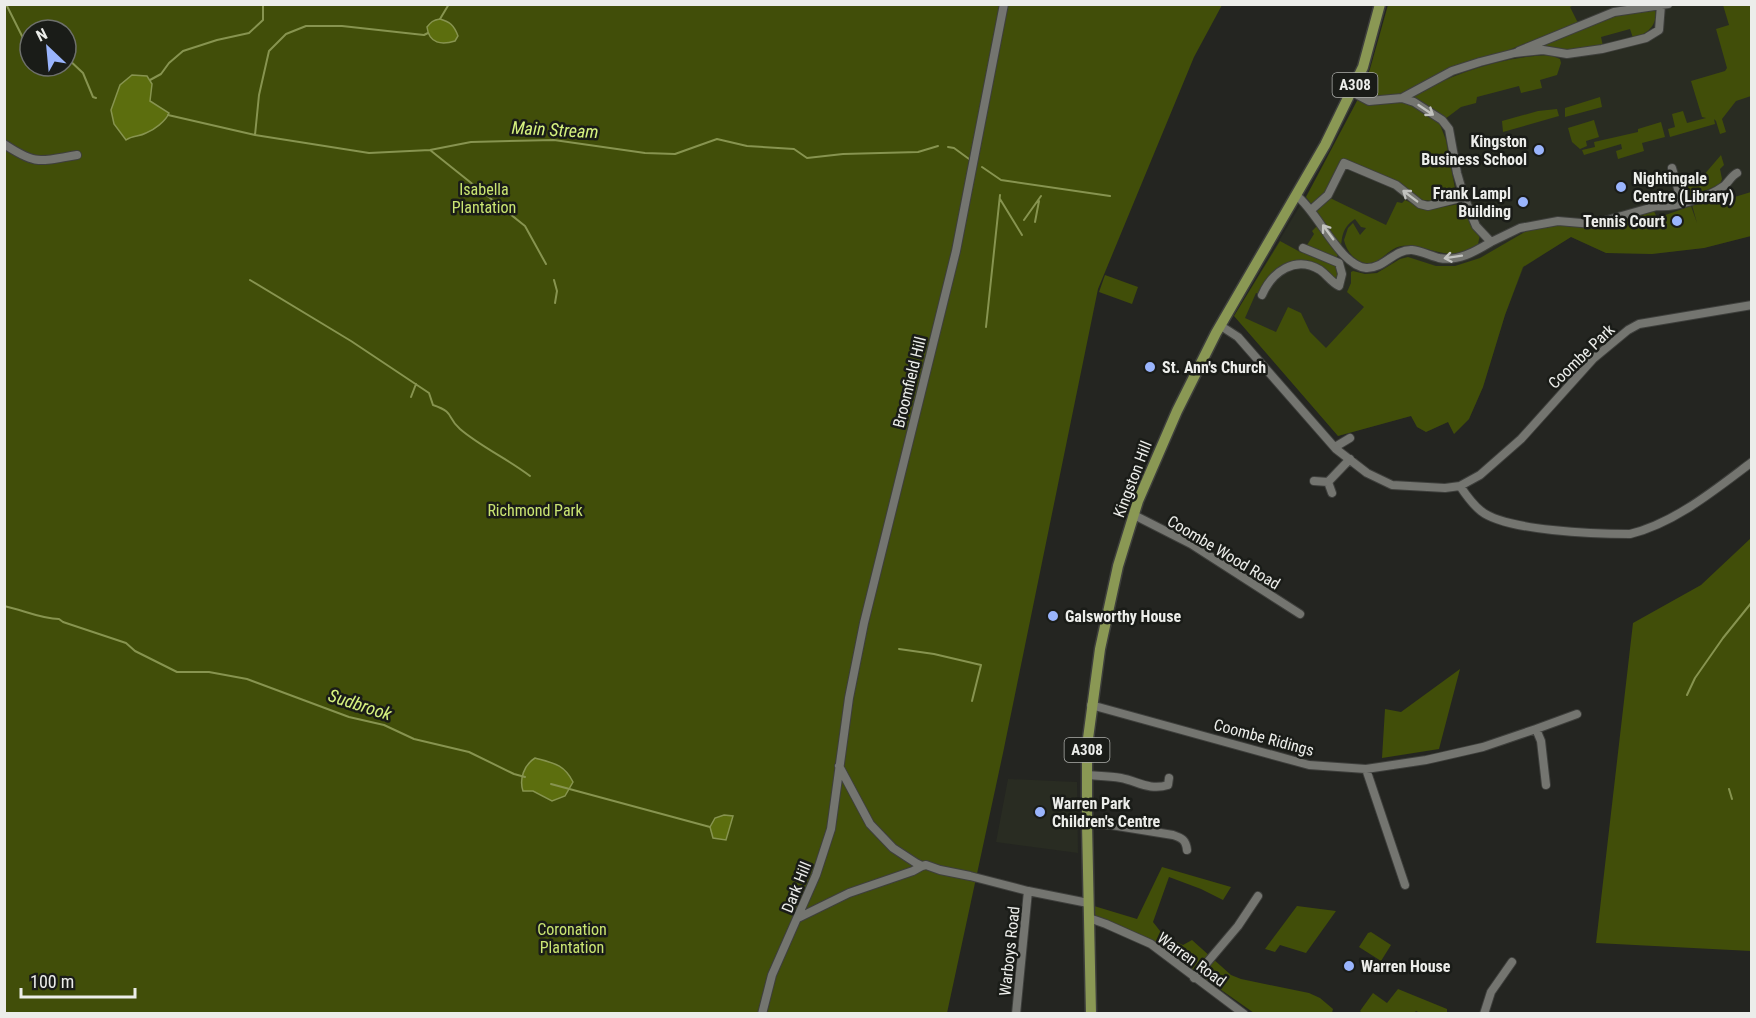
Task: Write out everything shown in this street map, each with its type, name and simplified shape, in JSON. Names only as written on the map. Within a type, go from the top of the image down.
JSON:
[{"type":"main road","name":"Kingston Hill","points":[[1091,1014],[1086,775],[1091,705],[1113,586],[1148,475],[1177,411],[1221,326],[1326,145],[1363,67],[1380,4]]},
{"type":"street","name":"Broomfield Hill","points":[[839,766],[849,698],[864,623],[956,251],[1004,4]]},
{"type":"street","points":[[1402,98],[1452,71],[1515,53],[1543,50],[1568,54],[1643,39],[1659,30],[1665,5],[1614,12],[1515,53]]},
{"type":"street","points":[[1352,92],[1369,100],[1402,98],[1414,102],[1442,120],[1449,129],[1464,197],[1476,226],[1491,242]]},
{"type":"street","points":[[4,144],[23,157],[40,161],[77,155]]},
{"type":"street","points":[[1311,210],[1328,195],[1344,163],[1396,185],[1420,204],[1428,206],[1464,197]]},
{"type":"street","points":[[1672,168],[1682,203]]},
{"type":"street","points":[[1297,196],[1311,210],[1344,255],[1357,266],[1374,268],[1401,252],[1413,250],[1442,258],[1456,258],[1520,228],[1558,221],[1593,224],[1657,206],[1665,207],[1682,203],[1724,186],[1737,173]]},
{"type":"street","points":[[1262,295],[1274,275],[1292,265],[1313,267],[1322,271],[1334,284],[1339,286],[1342,274],[1338,262],[1303,248]]},
{"type":"street","points":[[1338,262],[1344,255]]},
{"type":"street","name":"Coombe Park","points":[[1221,326],[1238,337],[1335,447],[1367,473],[1392,485],[1415,488],[1460,486],[1480,475],[1521,439],[1593,359],[1628,330],[1639,324],[1752,305]]},
{"type":"street","points":[[1335,447],[1350,438]]},
{"type":"street","points":[[1328,482],[1350,459]]},
{"type":"street","points":[[1460,486],[1482,512],[1503,523],[1528,527],[1630,534],[1647,530],[1677,514],[1752,462]]},
{"type":"street","points":[[1314,481],[1328,482]]},
{"type":"street","points":[[1328,482],[1332,493]]},
{"type":"street","name":"Coombe Wood Road","points":[[1134,515],[1191,544],[1300,614]]},
{"type":"street","name":"Coombe Ridings","points":[[1091,705],[1309,765],[1366,769],[1426,760],[1483,747],[1577,714]]},
{"type":"street","points":[[1536,729],[1541,741],[1546,785]]},
{"type":"street","points":[[839,766],[863,812],[879,834],[900,854],[922,866]]},
{"type":"street","name":"Dark Hill","points":[[762,1014],[772,975],[816,875],[831,829],[839,766]]},
{"type":"street","points":[[1366,769],[1406,885]]},
{"type":"street","points":[[1086,775],[1123,778],[1146,787],[1160,788],[1168,785],[1170,778]]},
{"type":"street","points":[[1087,824],[1173,834],[1187,843],[1187,850]]},
{"type":"street","points":[[798,918],[849,893],[926,865],[1028,891],[1088,903]]},
{"type":"street","name":"Warboys Road","points":[[1016,1014],[1028,891]]},
{"type":"street","points":[[1194,978],[1238,927],[1258,897]]},
{"type":"street","name":"Warren Road","points":[[1089,918],[1150,944],[1241,1013]]},
{"type":"street","points":[[1485,1014],[1491,992],[1512,962]]},
{"type":"shaded area","points":[[1388,5],[1751,5],[1751,236],[1704,248],[1652,254],[1606,253],[1571,237],[1524,267],[1505,315],[1483,387],[1469,419],[1454,434],[1448,422],[1426,432],[1417,427],[1411,416],[1338,436],[1234,316],[1322,169],[1358,99],[1370,69]]},
{"type":"shaded area","points":[[440,19],[453,27],[458,36],[455,41],[441,43],[430,37],[427,27]]},
{"type":"shaded area","points":[[132,75],[147,76],[152,84],[150,101],[169,113],[153,130],[126,140],[114,124],[111,110],[120,85]]},
{"type":"shaded area","points":[[535,758],[557,765],[570,776],[573,782],[565,796],[552,801],[533,791],[523,791],[523,773]]},
{"type":"shaded area","name":"Warren Park Children's Centre","points":[[1008,779],[1077,782],[1078,853],[996,842]]},
{"type":"shaded area","points":[[724,815],[733,816],[726,840],[713,838],[710,827],[715,818]]},
{"type":"green space","name":"Richmond Park","points":[[5,5],[1222,5],[1194,57],[1098,289],[947,1013],[5,1014]]},
{"type":"green space","points":[[1388,5],[1574,5],[1570,7],[1578,23],[1402,94],[1369,98],[1360,95],[1370,69]]},
{"type":"green space","points":[[1723,5],[1751,5],[1751,96],[1736,101],[1722,119],[1726,132],[1720,134],[1714,119],[1715,124],[1670,137],[1668,129],[1675,127],[1672,114],[1683,111],[1687,123],[1706,118],[1702,117],[1691,81],[1725,71],[1727,68],[1716,29],[1729,25]]},
{"type":"green space","points":[[1655,9],[1653,24],[1647,32],[1638,37],[1633,38],[1630,29],[1601,37],[1603,46],[1569,51],[1546,47],[1532,48],[1612,15]]},
{"type":"green space","points":[[1550,55],[1560,59],[1561,63],[1557,75],[1540,80],[1542,88],[1521,93],[1519,86],[1477,97],[1476,103],[1461,107],[1445,119],[1409,97],[1477,68],[1513,59]]},
{"type":"green space","points":[[1600,97],[1602,107],[1565,117],[1565,108]]},
{"type":"green space","points":[[1358,99],[1406,102],[1439,122],[1446,140],[1456,194],[1434,201],[1423,200],[1345,160],[1327,193],[1312,205],[1306,197]]},
{"type":"green space","points":[[1557,109],[1559,116],[1503,132],[1502,121],[1538,111]]},
{"type":"green space","points":[[1594,120],[1599,137],[1586,141],[1587,146],[1580,149],[1572,142],[1568,128]]},
{"type":"green space","points":[[1661,122],[1665,137],[1642,143],[1644,151],[1618,159],[1616,151],[1622,149],[1621,144],[1584,155],[1582,150],[1595,147],[1594,142],[1638,132],[1638,129]]},
{"type":"green space","points":[[1721,155],[1724,165],[1720,169],[1722,179],[1720,184],[1687,199],[1683,196],[1679,184],[1703,176]]},
{"type":"green space","points":[[1751,192],[1751,236],[1704,248],[1652,254],[1606,253],[1571,237],[1523,267],[1505,315],[1483,387],[1469,419],[1454,434],[1448,422],[1426,432],[1417,427],[1411,416],[1338,436],[1234,316],[1280,241],[1302,253],[1314,234],[1312,231],[1318,225],[1338,254],[1335,264],[1338,272],[1337,278],[1335,280],[1322,270],[1289,264],[1260,294],[1256,293],[1245,318],[1276,332],[1288,307],[1301,313],[1310,332],[1326,348],[1364,307],[1347,292],[1353,271],[1365,274],[1377,273],[1400,259],[1408,257],[1436,266],[1455,266],[1480,258],[1528,230],[1563,225],[1595,228],[1654,211],[1657,218],[1691,206],[1697,223],[1692,205],[1726,194],[1728,199]]},
{"type":"green space","points":[[1330,198],[1386,225],[1397,202],[1402,203],[1405,200],[1427,210],[1459,204],[1463,206],[1480,235],[1478,244],[1468,250],[1449,254],[1402,246],[1375,262],[1361,262],[1351,255],[1344,240],[1348,228],[1353,223],[1360,235],[1366,228],[1361,227],[1355,219],[1351,222],[1344,232],[1341,248],[1314,210]]},
{"type":"green space","points":[[1105,275],[1138,287],[1132,304],[1099,292]]},
{"type":"green space","points":[[1751,538],[1751,951],[1596,943],[1633,623],[1701,585]]},
{"type":"green space","points":[[1460,669],[1439,749],[1382,758],[1385,709],[1401,712]]},
{"type":"green space","points":[[1162,867],[1231,887],[1223,900],[1169,877],[1153,922],[1164,936],[1183,945],[1192,940],[1231,975],[1241,979],[1309,993],[1320,998],[1333,1009],[1332,1013],[1254,1013],[1153,942],[1126,933],[1094,915],[1094,906],[1137,919]]},
{"type":"green space","points":[[1297,906],[1336,911],[1306,953],[1280,945],[1275,952],[1265,949]]},
{"type":"green space","points":[[1371,932],[1391,945],[1381,961],[1359,947]]},
{"type":"green space","points":[[1398,989],[1447,1009],[1447,1013],[1416,1011],[1414,1013],[1363,1014],[1360,1011],[1373,993],[1387,1003]]},
{"type":"waterway","points":[[6,4],[18,28]]},
{"type":"waterway","points":[[150,80],[161,74],[169,63],[183,51],[249,33],[263,20],[263,4]]},
{"type":"waterway","points":[[440,19],[449,4]]},
{"type":"waterway","points":[[255,135],[259,95],[269,51],[286,34],[306,26],[342,26],[424,35],[428,33]]},
{"type":"waterway","points":[[78,68],[83,73],[93,97],[96,98]]},
{"type":"waterway","name":"Main Stream","points":[[168,115],[255,135],[369,153],[430,150],[471,142],[554,140],[645,153],[675,154],[717,139],[747,146],[794,149],[807,158],[843,154],[918,152],[938,146]]},
{"type":"waterway","points":[[948,147],[954,148],[969,159]]},
{"type":"waterway","points":[[430,150],[525,226],[546,264]]},
{"type":"waterway","points":[[982,167],[1001,180],[1110,196]]},
{"type":"waterway","points":[[986,327],[1000,195]]},
{"type":"waterway","points":[[1024,220],[1041,196]]},
{"type":"waterway","points":[[1000,199],[1022,235]]},
{"type":"waterway","points":[[1035,222],[1039,201]]},
{"type":"waterway","points":[[250,280],[351,341],[429,393],[433,405],[448,413],[460,429],[530,476]]},
{"type":"waterway","points":[[554,280],[557,291],[555,303]]},
{"type":"waterway","points":[[411,397],[416,384]]},
{"type":"waterway","points":[[1687,695],[1695,678],[1752,602]]},
{"type":"waterway","name":"Sudbrook","points":[[4,606],[59,619],[126,643],[135,651],[177,672],[209,672],[247,679],[349,717],[384,725],[414,739],[469,752],[525,777]]},
{"type":"waterway","points":[[899,649],[981,665],[972,701]]},
{"type":"waterway","name":"Sudbrook","points":[[551,784],[710,827]]},
{"type":"waterway","points":[[1729,789],[1732,799]]},
{"type":"place","name":"Kingston Business School","points":[[1539,150]]},
{"type":"place","name":"Nightingale Centre (Library)","points":[[1621,187]]},
{"type":"place","name":"Frank Lampl Building","points":[[1523,202]]},
{"type":"place","name":"Tennis Court","points":[[1677,221]]},
{"type":"place","name":"St. Ann's Church","points":[[1150,367]]},
{"type":"place","name":"Galsworthy House","points":[[1053,616]]},
{"type":"place","name":"Warren Park Children's Centre","points":[[1040,812]]},
{"type":"place","name":"Warren House","points":[[1349,966]]},
{"type":"park label","name":"Isabella Plantation","points":[[484,198]]},
{"type":"park label","name":"Coronation Plantation","points":[[572,938]]}]
